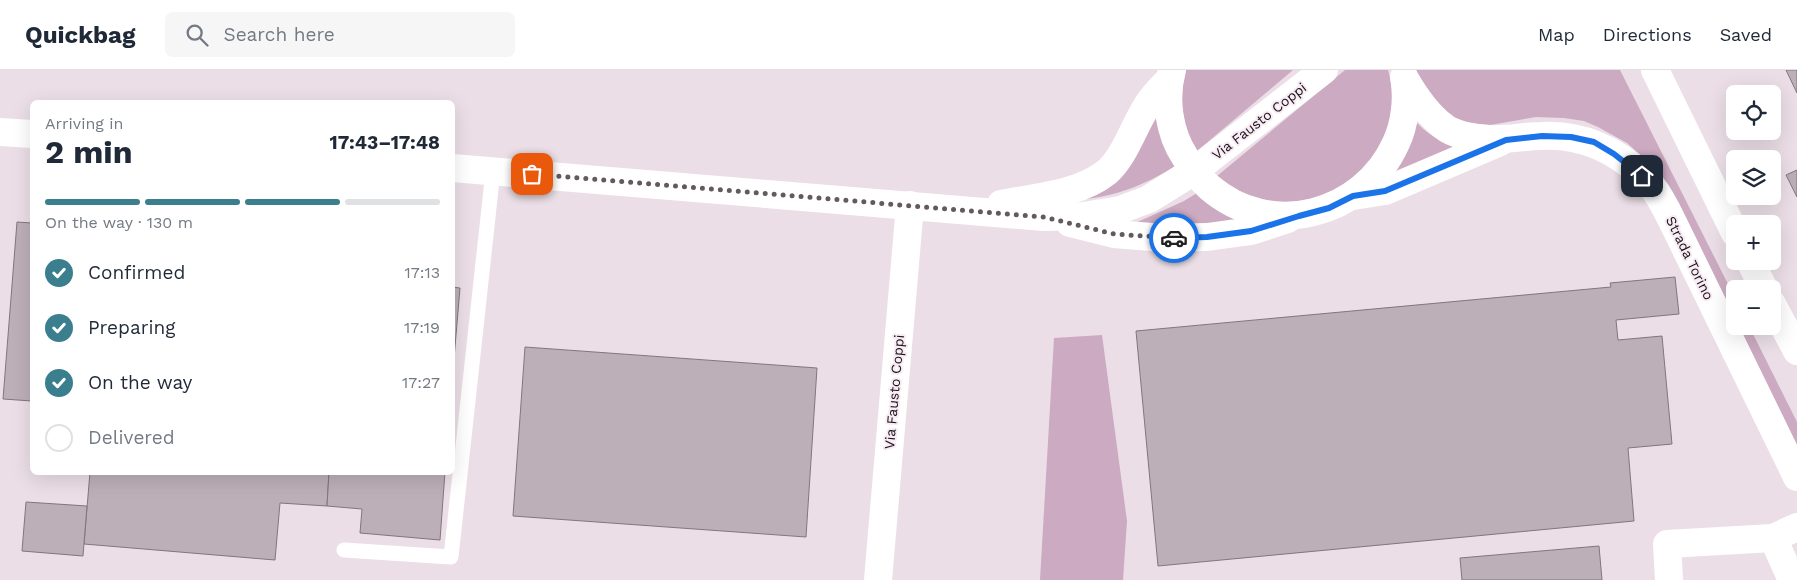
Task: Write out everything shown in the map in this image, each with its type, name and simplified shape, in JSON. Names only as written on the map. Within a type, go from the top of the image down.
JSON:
[{"type":"street","name":"Via Fausto Coppi","points":[[455,168],[1044,217],[1083,216],[1120,210],[1149,199],[1194,171],[1324,70]]},
{"type":"street","points":[[1655,70],[1726,215]]},
{"type":"street","name":"Via Fausto Coppi","points":[[1170,75],[1168,106],[1172,130],[1181,151],[1194,171],[1208,187],[1244,208],[1267,214],[1299,216]]},
{"type":"street","points":[[972,210],[1069,190],[1089,183],[1108,171],[1122,151],[1150,100],[1170,75]]},
{"type":"street","name":"Via Fausto Coppi","points":[[1044,217],[1114,234],[1164,238],[1207,237],[1251,231],[1329,208],[1353,196],[1373,178],[1390,156],[1400,135],[1405,112],[1403,75]]},
{"type":"street","name":"Via Fausto Coppi","points":[[1403,75],[1420,103],[1443,127],[1470,137],[1506,140]]},
{"type":"street","points":[[0,132],[30,134]]},
{"type":"street","name":"Strada Torino","points":[[1506,140],[1542,136],[1571,137],[1594,142],[1614,154],[1642,176],[1663,203],[1797,478]]},
{"type":"street","name":"Via Fausto Coppi","points":[[1353,196],[1385,191],[1506,140]]},
{"type":"street","name":"Via Fausto Coppi","points":[[878,580],[910,205]]},
{"type":"street","points":[[1781,321],[1797,351]]},
{"type":"street","points":[[1669,580],[1667,544],[1785,532],[1792,580]]},
{"type":"lane","points":[[344,550],[451,558],[493,171]]},
{"type":"shaded area","points":[[1186,70],[1293,70],[1197,151],[1188,132],[1183,112],[1182,91]]},
{"type":"shaded area","points":[[1345,70],[1388,70],[1392,97],[1389,123],[1380,147],[1365,167],[1345,184],[1322,196],[1296,202],[1269,201],[1255,198],[1242,192],[1217,176]]},
{"type":"shaded area","points":[[1415,70],[1620,70],[1726,280],[1726,300],[1668,184],[1655,168],[1627,143],[1584,121],[1536,117],[1490,125],[1467,123],[1453,118],[1436,107]]},
{"type":"shaded area","points":[[1157,109],[1177,165],[1140,185],[1103,196],[1075,200]]},
{"type":"shaded area","points":[[1413,119],[1435,137],[1461,148],[1390,175]]},
{"type":"shaded area","points":[[1197,193],[1242,219],[1234,227],[1133,224],[1184,201]]},
{"type":"shaded area","points":[[1102,335],[1127,521],[1123,580],[1040,580],[1054,338]]},
{"type":"shaded area","points":[[1743,335],[1754,335],[1797,422],[1797,445]]},
{"type":"building","points":[[1786,70],[1797,70],[1797,93]]},
{"type":"building","points":[[1797,170],[1797,197],[1786,175]]},
{"type":"building","points":[[17,222],[30,223],[30,401],[3,399]]},
{"type":"building","points":[[1675,277],[1679,314],[1616,320],[1618,340],[1662,336],[1672,444],[1628,448],[1634,521],[1158,566],[1136,331],[1611,287],[1610,283]]},
{"type":"building","points":[[455,287],[460,288],[455,347]]},
{"type":"building","points":[[525,347],[817,368],[806,537],[513,516]]},
{"type":"building","points":[[90,475],[329,475],[327,506],[280,503],[275,560],[84,544]]},
{"type":"building","points":[[329,475],[445,475],[440,540],[360,533],[362,509],[327,506]]},
{"type":"building","points":[[26,502],[87,506],[83,556],[22,551]]},
{"type":"building","points":[[1599,546],[1602,580],[1462,580],[1460,558]]},
{"type":"way so far","points":[[532,174],[1044,217],[1114,234],[1174,238]]},
{"type":"route","points":[[1174,238],[1207,237],[1251,231],[1329,208],[1353,196],[1385,191],[1506,140],[1542,136],[1571,137],[1594,142],[1614,154],[1642,176]]}]
